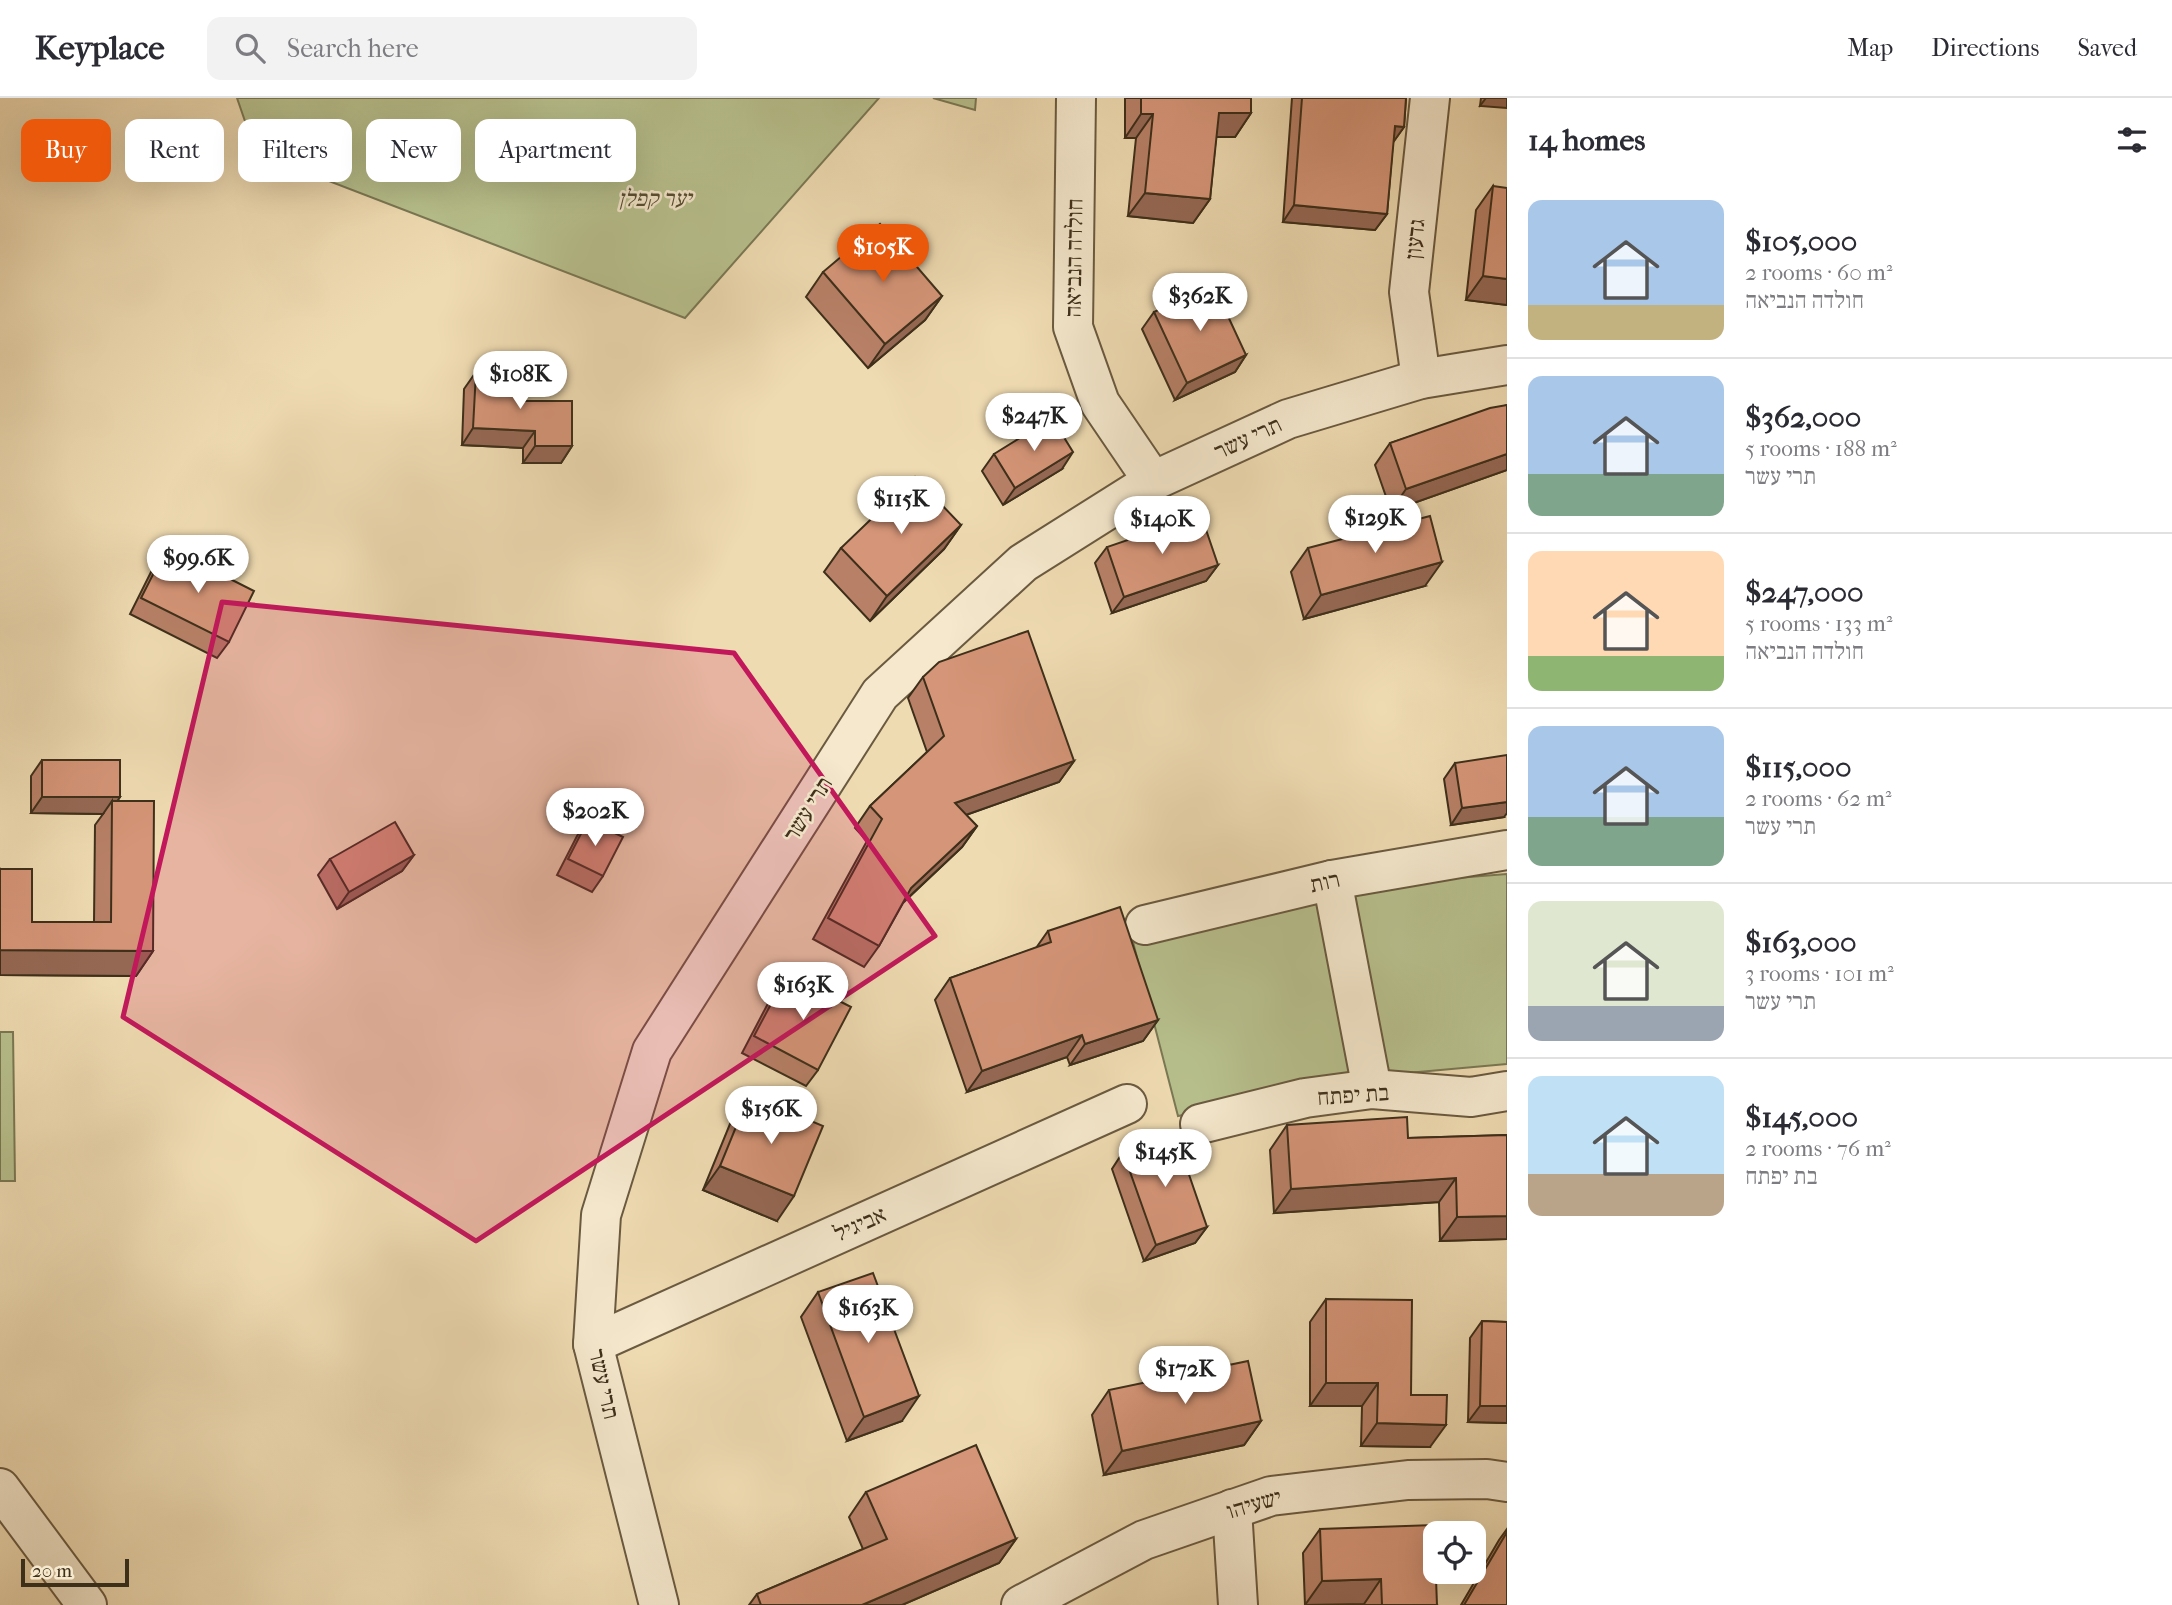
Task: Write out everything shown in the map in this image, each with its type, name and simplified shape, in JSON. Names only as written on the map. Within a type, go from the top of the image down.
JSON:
[{"type":"street","name":"חולדה הנביאה","points":[[1076,98],[1073,327],[1100,403],[1153,481]]},
{"type":"street","name":"גדעון","points":[[1421,379],[1409,292],[1430,98]]},
{"type":"street","name":"תרי עשר","points":[[659,1605],[593,1344],[601,1215],[652,1051],[880,694],[1023,563],[1153,481],[1288,419],[1421,379],[1507,365]]},
{"type":"street","name":"רות","points":[[1145,925],[1332,880],[1507,850]]},
{"type":"street","points":[[1332,880],[1372,1089]]},
{"type":"street","name":"בת יפתח","points":[[1200,1124],[1305,1098],[1372,1089],[1471,1097],[1507,1091]]},
{"type":"street","name":"אביגיל","points":[[593,1344],[1127,1104]]},
{"type":"street","name":"ישעיהו","points":[[1021,1605],[1143,1540],[1271,1496],[1408,1480],[1487,1479],[1507,1482]]},
{"type":"street","points":[[0,1488],[87,1605]]},
{"type":"street","points":[[1232,1509],[1238,1605]]},
{"type":"highlighted area","points":[[222,602],[734,653],[935,936],[476,1241],[123,1017]]},
{"type":"green space","name":"יער קפלן","points":[[237,98],[879,98],[685,318],[331,182],[352,182],[352,119],[244,119]]},
{"type":"green space","points":[[933,98],[976,98],[975,110]]},
{"type":"green space","points":[[1507,874],[1507,1064],[1385,1075],[1178,1116],[1132,938],[1406,882]]},
{"type":"green space","points":[[0,1032],[13,1032],[15,1181],[0,1181]]},
{"type":"building","points":[[1141,98],[1251,98],[1251,113],[1219,113],[1210,199],[1145,193],[1153,114],[1141,114]]},
{"type":"building","points":[[1302,98],[1406,98],[1404,127],[1395,126],[1387,214],[1294,205]]},
{"type":"building","points":[[1493,186],[1507,188],[1507,279],[1483,276]]},
{"type":"building","points":[[880,224],[942,296],[885,344],[823,272]]},
{"type":"building","points":[[1213,284],[1246,355],[1187,383],[1154,312]]},
{"type":"building","points":[[476,372],[520,375],[518,401],[572,401],[572,446],[535,446],[535,431],[473,428]]},
{"type":"building","points":[[1507,405],[1507,454],[1406,489],[1390,443],[1490,408]]},
{"type":"building","points":[[1052,418],[1073,452],[1015,488],[994,454]]},
{"type":"building","points":[[915,477],[961,525],[887,596],[841,548]]},
{"type":"building","points":[[1201,515],[1218,565],[1124,597],[1107,547]]},
{"type":"building","points":[[1430,516],[1442,562],[1321,595],[1308,548]]},
{"type":"building","points":[[167,547],[254,591],[229,642],[141,598]]},
{"type":"building","points":[[1028,631],[1074,761],[955,803],[977,826],[911,888],[879,946],[828,918],[882,819],[870,806],[944,736],[923,677],[939,662]]},
{"type":"building","points":[[1507,755],[1507,802],[1462,808],[1455,763]]},
{"type":"building","points":[[42,760],[120,760],[120,797],[42,797]]},
{"type":"building","points":[[112,801],[154,801],[153,951],[0,950],[0,869],[32,869],[32,922],[111,922]]},
{"type":"building","points":[[588,820],[623,837],[603,876],[568,859]]},
{"type":"building","points":[[395,822],[414,855],[349,892],[330,859]]},
{"type":"building","points":[[1120,907],[1158,1020],[1085,1044],[1082,1035],[982,1071],[950,978],[1051,942],[1048,931]]},
{"type":"building","points":[[787,974],[851,1007],[818,1070],[754,1036]]},
{"type":"building","points":[[749,1095],[823,1126],[794,1196],[720,1166]]},
{"type":"building","points":[[1407,1117],[1408,1138],[1507,1135],[1507,1216],[1457,1217],[1456,1178],[1291,1189],[1287,1125]]},
{"type":"building","points":[[1175,1134],[1207,1227],[1156,1245],[1123,1152]]},
{"type":"building","points":[[873,1273],[919,1396],[864,1417],[818,1292]]},
{"type":"building","points":[[1326,1299],[1412,1300],[1411,1395],[1447,1395],[1446,1425],[1377,1423],[1378,1383],[1326,1383]]},
{"type":"building","points":[[1482,1321],[1507,1322],[1507,1406],[1480,1406]]},
{"type":"building","points":[[1248,1361],[1261,1421],[1122,1451],[1109,1390]]},
{"type":"building","points":[[976,1445],[1016,1539],[862,1605],[761,1605],[757,1594],[887,1539],[866,1492]]},
{"type":"building","points":[[1423,1525],[1423,1584],[1436,1584],[1437,1605],[1382,1605],[1381,1579],[1322,1581],[1320,1529]]},
{"type":"building","points":[[1507,1532],[1507,1605],[1464,1605],[1476,1584],[1486,1584],[1486,1568]]}]
